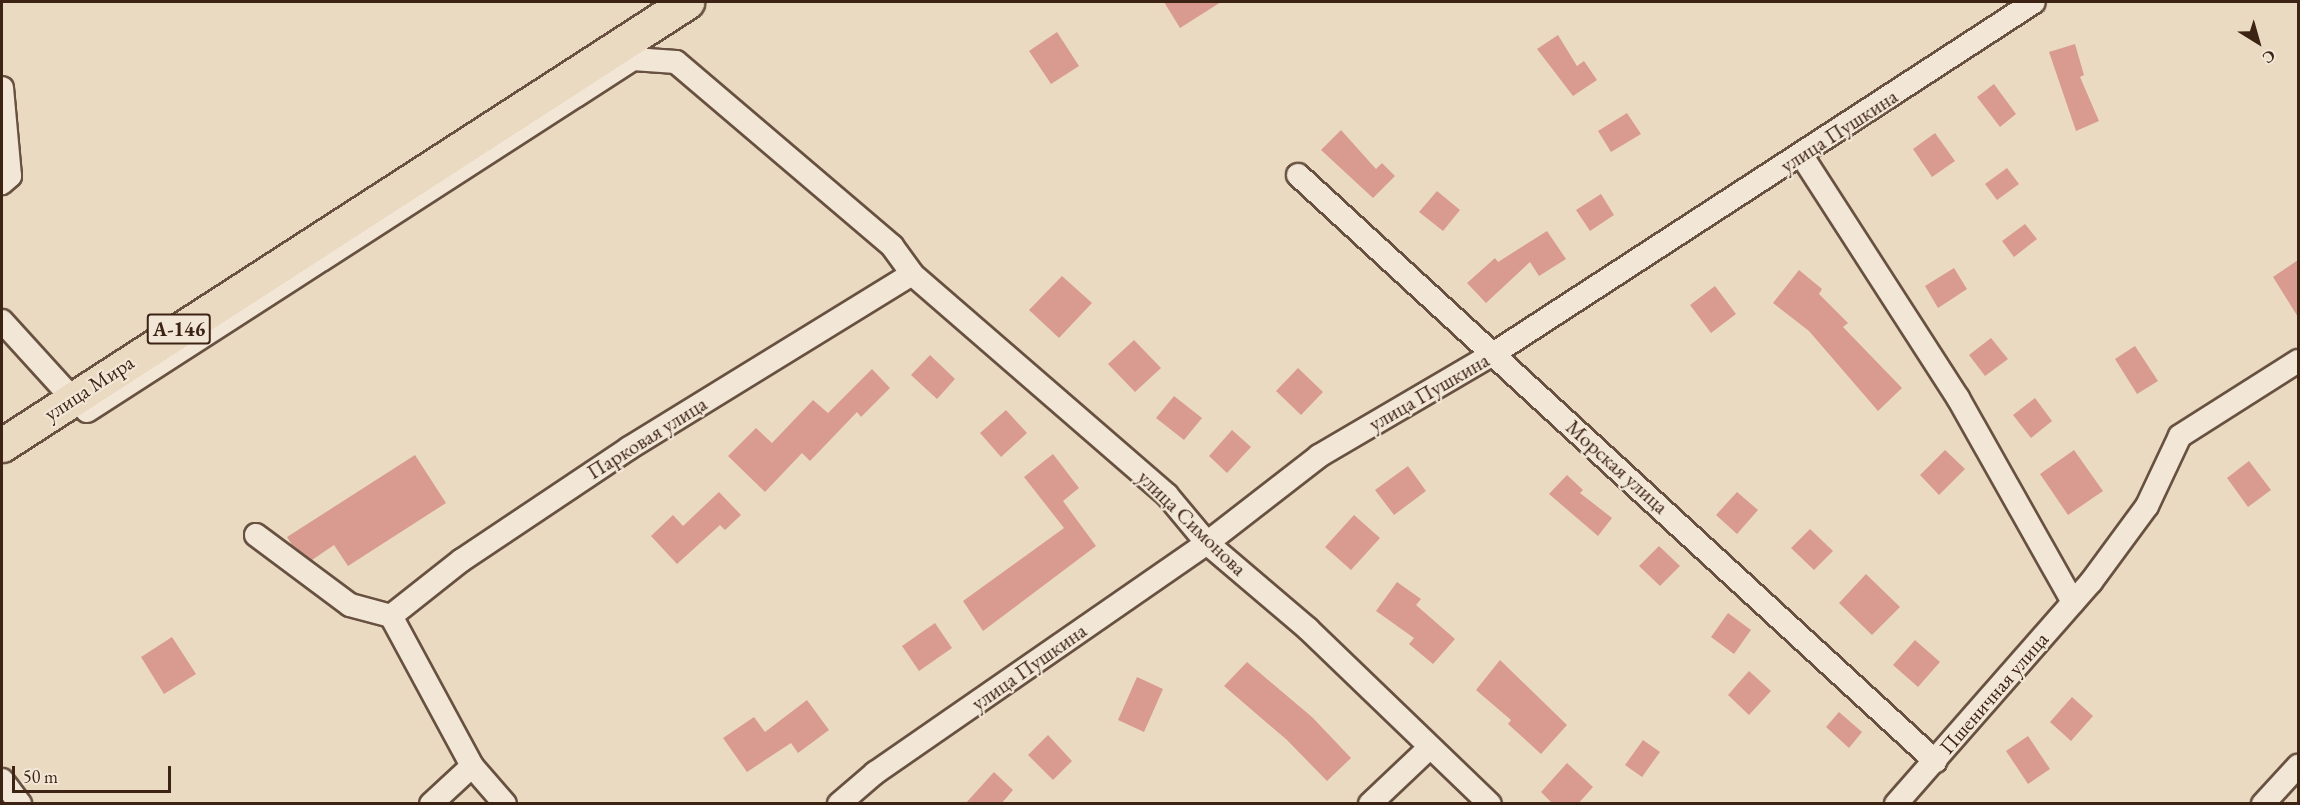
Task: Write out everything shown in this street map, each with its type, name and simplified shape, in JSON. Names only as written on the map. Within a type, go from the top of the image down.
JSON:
[{"type":"highway","name":"А-146","points":[[629,50],[687,2]]},
{"type":"highway","name":"улица Мира","points":[[2,445],[80,405],[356,213],[629,50]]},
{"type":"street","name":"улица Пушкина","points":[[839,804],[875,773],[1208,543],[1319,456],[1493,354],[1802,156],[2034,2]]},
{"type":"street","name":"улица Симонова","points":[[629,50],[676,62],[892,246],[912,274],[1167,495],[1208,543],[1308,629],[1429,748],[1490,804]]},
{"type":"street","points":[[2,321],[80,405],[629,50]]},
{"type":"street","points":[[2,88],[10,176],[2,183]]},
{"type":"street","points":[[1802,156],[1958,398],[2073,602]]},
{"type":"street","name":"Морская улица","points":[[1298,175],[1935,761]]},
{"type":"street","name":"Парковая улица","points":[[391,616],[462,560],[629,448],[912,274]]},
{"type":"street","name":"Пшеничная улица","points":[[1896,804],[2091,582],[2147,506],[2180,436],[2298,361]]},
{"type":"street","points":[[256,535],[350,605],[391,616],[472,766],[506,804]]},
{"type":"street","points":[[1370,804],[1429,748]]},
{"type":"street","points":[[431,804],[472,766]]},
{"type":"street","points":[[2263,803],[2298,766]]},
{"type":"street","points":[[2,780],[20,804]]},
{"type":"building","points":[[1164,2],[1221,2],[1180,28]]},
{"type":"building","points":[[1057,32],[1079,66],[1051,84],[1029,51]]},
{"type":"building","points":[[1558,35],[1577,66],[1584,61],[1597,80],[1573,96],[1537,49]]},
{"type":"building","points":[[2075,44],[2084,75],[2080,77],[2099,121],[2076,131],[2049,52]]},
{"type":"building","points":[[1994,84],[2016,114],[2000,127],[1977,97]]},
{"type":"building","points":[[1627,113],[1641,134],[1611,152],[1598,131]]},
{"type":"building","points":[[1341,130],[1376,169],[1382,163],[1395,176],[1373,198],[1321,150]]},
{"type":"building","points":[[1935,133],[1955,161],[1932,177],[1913,149]]},
{"type":"building","points":[[2007,168],[2019,184],[1997,200],[1985,184]]},
{"type":"building","points":[[1437,191],[1460,210],[1443,231],[1419,212]]},
{"type":"building","points":[[1601,194],[1614,215],[1590,231],[1576,210]]},
{"type":"building","points":[[2025,224],[2037,239],[2014,257],[2002,241]]},
{"type":"building","points":[[1547,231],[1566,259],[1539,276],[1530,262],[1486,303],[1467,283],[1495,258],[1498,262]]},
{"type":"building","points":[[2298,260],[2298,317],[2273,277]]},
{"type":"building","points":[[1954,268],[1967,289],[1938,308],[1925,286]]},
{"type":"building","points":[[1799,270],[1822,289],[1819,294],[1848,323],[1843,327],[1902,388],[1878,411],[1809,331],[1773,303]]},
{"type":"building","points":[[1062,276],[1092,303],[1059,338],[1029,310]]},
{"type":"building","points":[[1715,286],[1736,314],[1711,333],[1690,305]]},
{"type":"building","points":[[1991,338],[2008,359],[1985,376],[1969,355]]},
{"type":"building","points":[[1134,340],[1161,368],[1135,392],[1108,364]]},
{"type":"building","points":[[2135,346],[2158,381],[2137,394],[2115,359]]},
{"type":"building","points":[[930,355],[955,379],[937,399],[911,375]]},
{"type":"building","points":[[1298,368],[1323,392],[1301,415],[1276,391]]},
{"type":"building","points":[[872,369],[890,388],[861,417],[857,412],[810,461],[802,453],[765,492],[728,456],[756,428],[772,443],[813,400],[828,413]]},
{"type":"building","points":[[1174,396],[1202,418],[1184,440],[1156,418]]},
{"type":"building","points":[[2035,398],[2052,421],[2031,438],[2013,415]]},
{"type":"building","points":[[1006,410],[1027,433],[1001,457],[980,433]]},
{"type":"building","points":[[1232,430],[1251,447],[1227,473],[1209,456]]},
{"type":"building","points":[[1945,450],[1965,469],[1939,495],[1920,475]]},
{"type":"building","points":[[2074,450],[2103,491],[2068,515],[2040,474]]},
{"type":"building","points":[[1053,454],[1079,488],[1063,501],[1096,546],[983,631],[963,601],[1064,528],[1024,477]]},
{"type":"building","points":[[415,455],[446,503],[348,566],[334,545],[312,560],[292,545],[287,537]]},
{"type":"building","points":[[2249,461],[2271,490],[2248,507],[2227,478]]},
{"type":"building","points":[[1408,466],[1426,491],[1394,515],[1375,490]]},
{"type":"building","points":[[1567,475],[1583,490],[1580,493],[1612,518],[1598,536],[1549,494]]},
{"type":"building","points":[[719,492],[741,515],[725,530],[720,525],[677,564],[651,536],[673,515],[683,526]]},
{"type":"building","points":[[1737,492],[1758,510],[1737,534],[1716,515]]},
{"type":"building","points":[[1354,515],[1380,538],[1351,570],[1325,547]]},
{"type":"building","points":[[1810,529],[1833,551],[1814,570],[1791,548]]},
{"type":"building","points":[[1659,546],[1680,566],[1660,586],[1639,566]]},
{"type":"building","points":[[1866,574],[1900,607],[1872,635],[1839,603]]},
{"type":"building","points":[[1397,582],[1421,599],[1416,605],[1455,639],[1433,664],[1409,644],[1414,638],[1376,611]]},
{"type":"building","points":[[1728,613],[1751,630],[1734,654],[1711,637]]},
{"type":"building","points":[[935,623],[952,648],[919,671],[902,646]]},
{"type":"building","points":[[172,637],[196,674],[164,694],[141,657]]},
{"type":"building","points":[[1915,640],[1940,662],[1918,687],[1893,665]]},
{"type":"building","points":[[1500,660],[1567,725],[1541,754],[1508,724],[1511,720],[1476,690]]},
{"type":"building","points":[[1247,662],[1312,717],[1351,758],[1327,781],[1287,740],[1224,686]]},
{"type":"building","points":[[1749,671],[1771,691],[1749,715],[1728,695]]},
{"type":"building","points":[[1137,677],[1163,689],[1144,732],[1118,720]]},
{"type":"building","points":[[2072,697],[2093,716],[2071,741],[2050,722]]},
{"type":"building","points":[[807,700],[829,730],[798,753],[791,743],[747,772],[723,738],[754,717],[765,732]]},
{"type":"building","points":[[1839,712],[1862,732],[1849,748],[1826,727]]},
{"type":"building","points":[[1048,735],[1072,761],[1053,780],[1028,755]]},
{"type":"building","points":[[2028,736],[2050,769],[2028,784],[2006,751]]},
{"type":"building","points":[[1643,740],[1660,752],[1642,777],[1625,765]]},
{"type":"building","points":[[1567,763],[1593,787],[1578,804],[1553,804],[1541,792]]},
{"type":"building","points":[[994,772],[1013,790],[1001,804],[965,804]]}]
